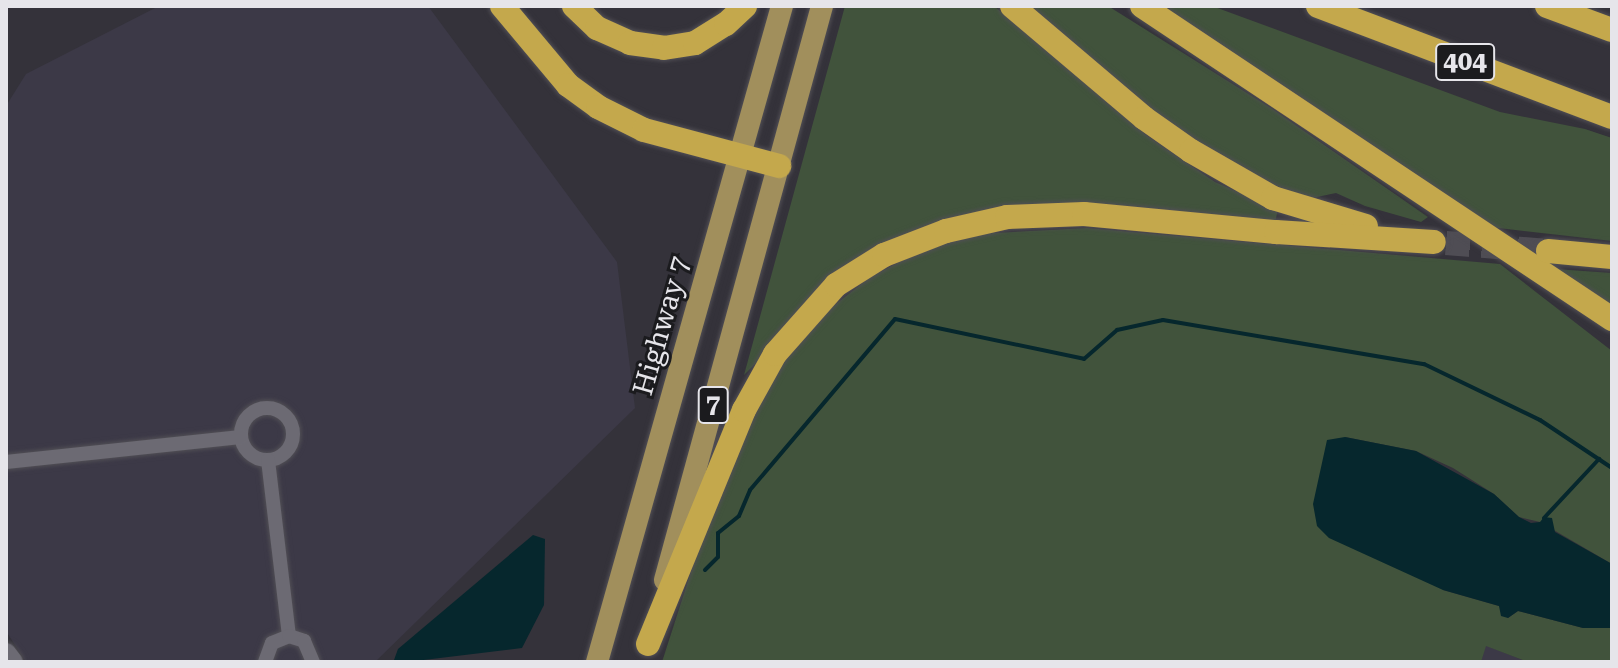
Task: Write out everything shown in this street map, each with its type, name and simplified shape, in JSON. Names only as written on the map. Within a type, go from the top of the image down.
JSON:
[{"type":"highway","points":[[502,6],[568,85],[598,107],[644,130],[779,166]]},
{"type":"highway","points":[[574,6],[608,33],[630,43],[664,48],[695,43],[726,24],[745,6]]},
{"type":"highway","points":[[645,653],[744,410],[775,354],[836,285],[884,255],[946,231],[1007,217],[1084,214],[1276,232],[1440,242],[1344,221],[1273,198],[1191,151],[1144,118],[1012,6]]},
{"type":"highway","points":[[1142,6],[1612,319]]},
{"type":"highway","name":"404","points":[[1318,6],[1612,117]]},
{"type":"highway","points":[[1547,6],[1612,30]]},
{"type":"highway","points":[[1430,198],[1612,339]]},
{"type":"highway","points":[[1548,251],[1612,257]]},
{"type":"main road","name":"Highway 7","points":[[597,662],[782,6]]},
{"type":"main road","name":"7","points":[[645,653],[822,6]]},
{"type":"street","points":[[267,408],[283,414],[291,425],[292,441],[283,455],[268,460],[254,457],[245,449],[241,437],[242,425],[254,412],[267,408]]},
{"type":"street","points":[[6,462],[241,437]]},
{"type":"street","points":[[268,460],[289,636]]},
{"type":"street","points":[[265,662],[272,643],[289,636],[304,641],[313,662]]},
{"type":"street","points":[[6,653],[13,662]]},
{"type":"shaded area","points":[[159,6],[428,6],[617,262],[635,408],[375,662],[26,662],[6,631],[6,106],[26,74]]},
{"type":"shaded area","points":[[1485,645],[1528,662],[1481,662]]},
{"type":"green space","points":[[845,6],[994,6],[1146,135],[1215,182],[1278,209],[1275,223],[1109,209],[861,258],[744,375]]},
{"type":"green space","points":[[1022,6],[1108,6],[1271,108],[1428,217],[1421,222],[1365,206],[1336,193],[1303,200],[1238,172],[1159,121]]},
{"type":"green space","points":[[1171,6],[1212,6],[1500,112],[1585,129],[1612,138],[1612,241],[1490,227],[1169,10]]},
{"type":"green space","points":[[1087,228],[1500,264],[1612,351],[1612,564],[1540,522],[1519,517],[1494,494],[1453,468],[1416,451],[1345,437],[1443,590],[1499,606],[1508,618],[1518,611],[1583,628],[1612,628],[1612,662],[1528,662],[1486,646],[1481,662],[662,662],[696,556],[757,407],[782,362],[827,311],[869,278],[920,251],[976,234]]},
{"type":"green space","points":[[1555,269],[1612,273],[1612,307]]},
{"type":"water","points":[[1345,437],[1416,451],[1494,494],[1519,517],[1531,523],[1540,522],[1544,517],[1552,518],[1555,532],[1612,564],[1612,628],[1583,628],[1518,611],[1508,618],[1501,616],[1499,606],[1443,590],[1329,538],[1317,526],[1313,504],[1327,440]]},
{"type":"water","points":[[533,535],[545,539],[544,605],[522,648],[407,662],[394,660],[398,649]]},
{"type":"waterway","points":[[705,570],[718,557],[718,533],[739,516],[750,490],[895,319],[1084,359],[1117,330],[1163,320],[1424,364],[1540,420],[1612,468]]},
{"type":"waterway","points":[[1544,518],[1599,459]]},
{"type":"tunnel","points":[[1446,243],[1548,251]]}]
